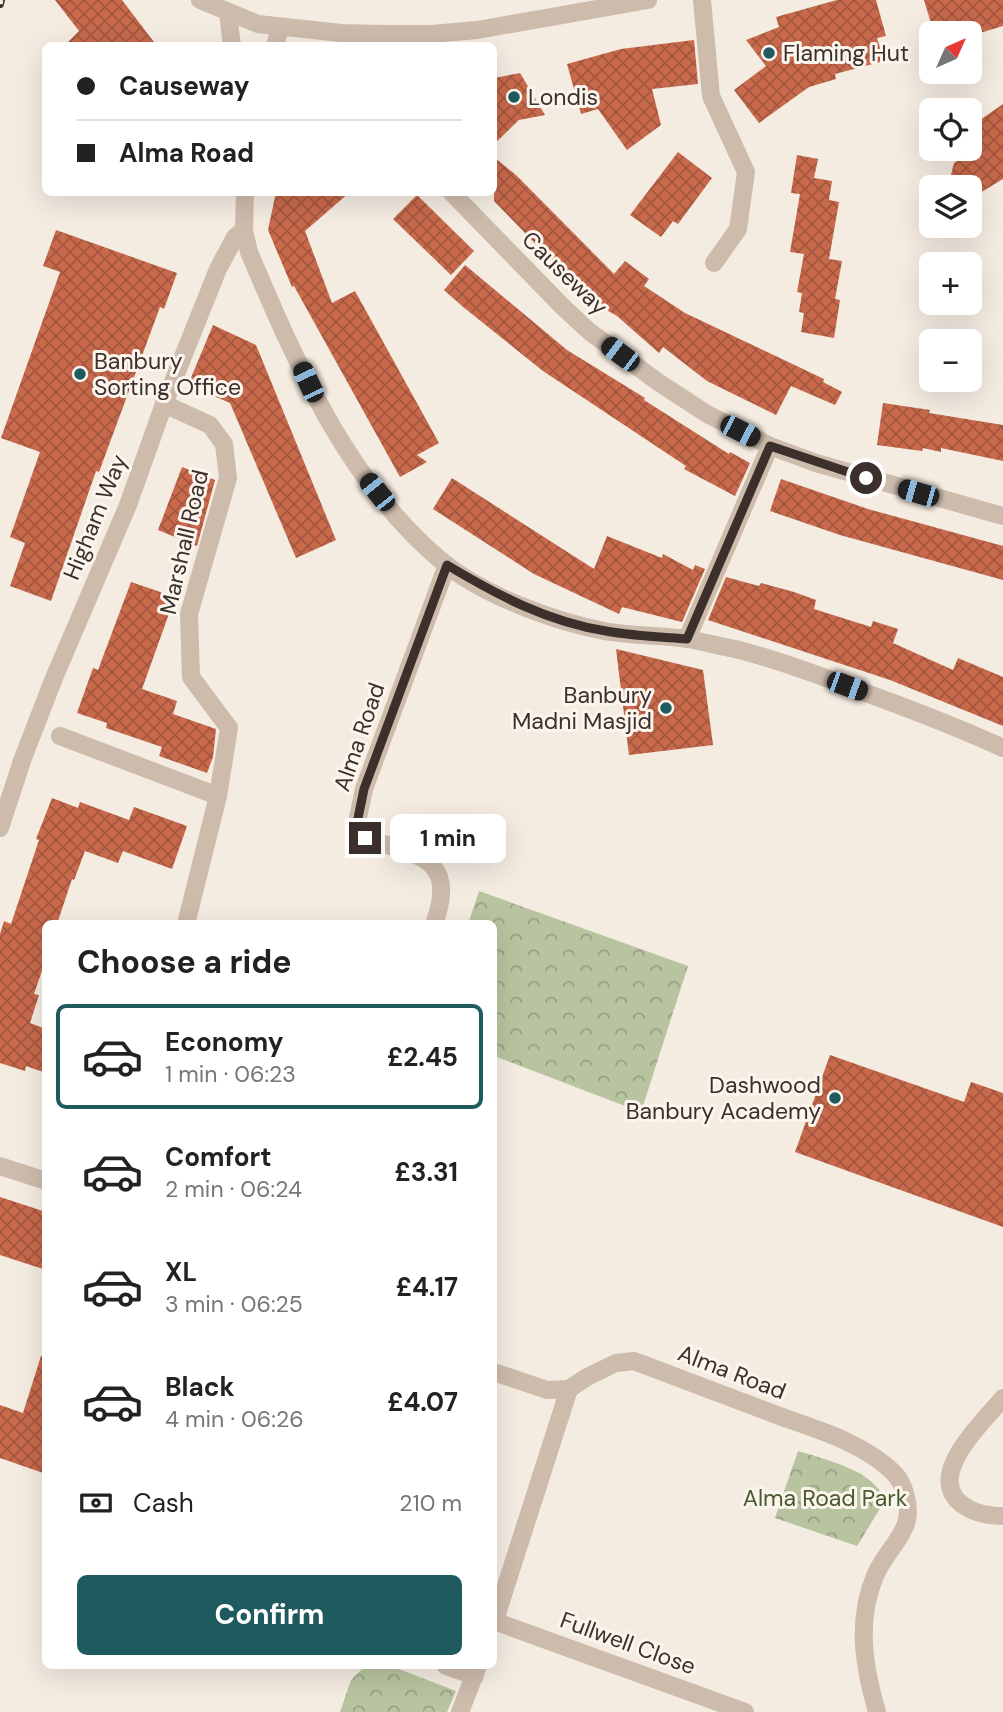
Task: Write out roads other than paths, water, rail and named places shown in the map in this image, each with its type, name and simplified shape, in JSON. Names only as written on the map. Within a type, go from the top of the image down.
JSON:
[{"type":"street","points":[[200,0],[258,24],[341,33],[430,34],[477,30],[583,5],[648,0]]},
{"type":"street","points":[[702,0],[711,96],[746,172],[738,229],[714,263]]},
{"type":"street","points":[[228,13],[232,42]]},
{"type":"street","points":[[276,42],[280,27]]},
{"type":"street","points":[[245,196],[244,230],[249,251],[308,382],[365,478],[422,544],[447,565],[504,598],[540,614],[606,631],[687,639],[789,665],[932,717],[1003,748]]},
{"type":"street","name":"Causeway","points":[[455,196],[590,332],[707,414],[770,446],[866,478],[1003,516]]},
{"type":"street","name":"Higham Way","points":[[0,828],[54,678],[128,505],[164,404],[218,270],[235,237],[244,230]]},
{"type":"street","name":"Marshall Road","points":[[164,404],[211,425],[223,444],[228,478],[189,614],[191,677],[229,728],[218,796],[187,920]]},
{"type":"street","points":[[687,639],[770,446]]},
{"type":"street","name":"Alma Road","points":[[435,920],[442,901],[443,889],[438,873],[426,858],[365,838],[358,818],[364,789],[447,565]]},
{"type":"street","points":[[60,736],[218,796]]},
{"type":"street","points":[[0,1166],[42,1180]]},
{"type":"street","name":"Alma Road","points":[[569,1389],[615,1363],[634,1361],[824,1432],[864,1450],[895,1473],[908,1501],[906,1526],[874,1577],[866,1606],[863,1639],[866,1672],[877,1712]]},
{"type":"street","points":[[497,1374],[547,1390],[569,1389],[497,1613]]},
{"type":"street","points":[[1003,1398],[958,1454],[950,1470],[948,1485],[955,1498],[965,1507],[978,1513],[1003,1516]]},
{"type":"street","name":"Fullwell Close","points":[[497,1623],[745,1712]]},
{"type":"street","points":[[460,1712],[477,1671]]},
{"type":"railway","points":[[0,4],[1,0]]},
{"type":"place","name":"Flaming Hut","points":[[769,53]]},
{"type":"place","name":"Londis","points":[[514,97]]},
{"type":"place","name":"Banbury Sorting Office","points":[[80,374]]},
{"type":"place","name":"Banbury Madni Masjid","points":[[666,708]]},
{"type":"place","name":"Dashwood Banbury Academy","points":[[835,1098]]},
{"type":"park label","name":"Alma Road Park","points":[[825,1498]]}]
